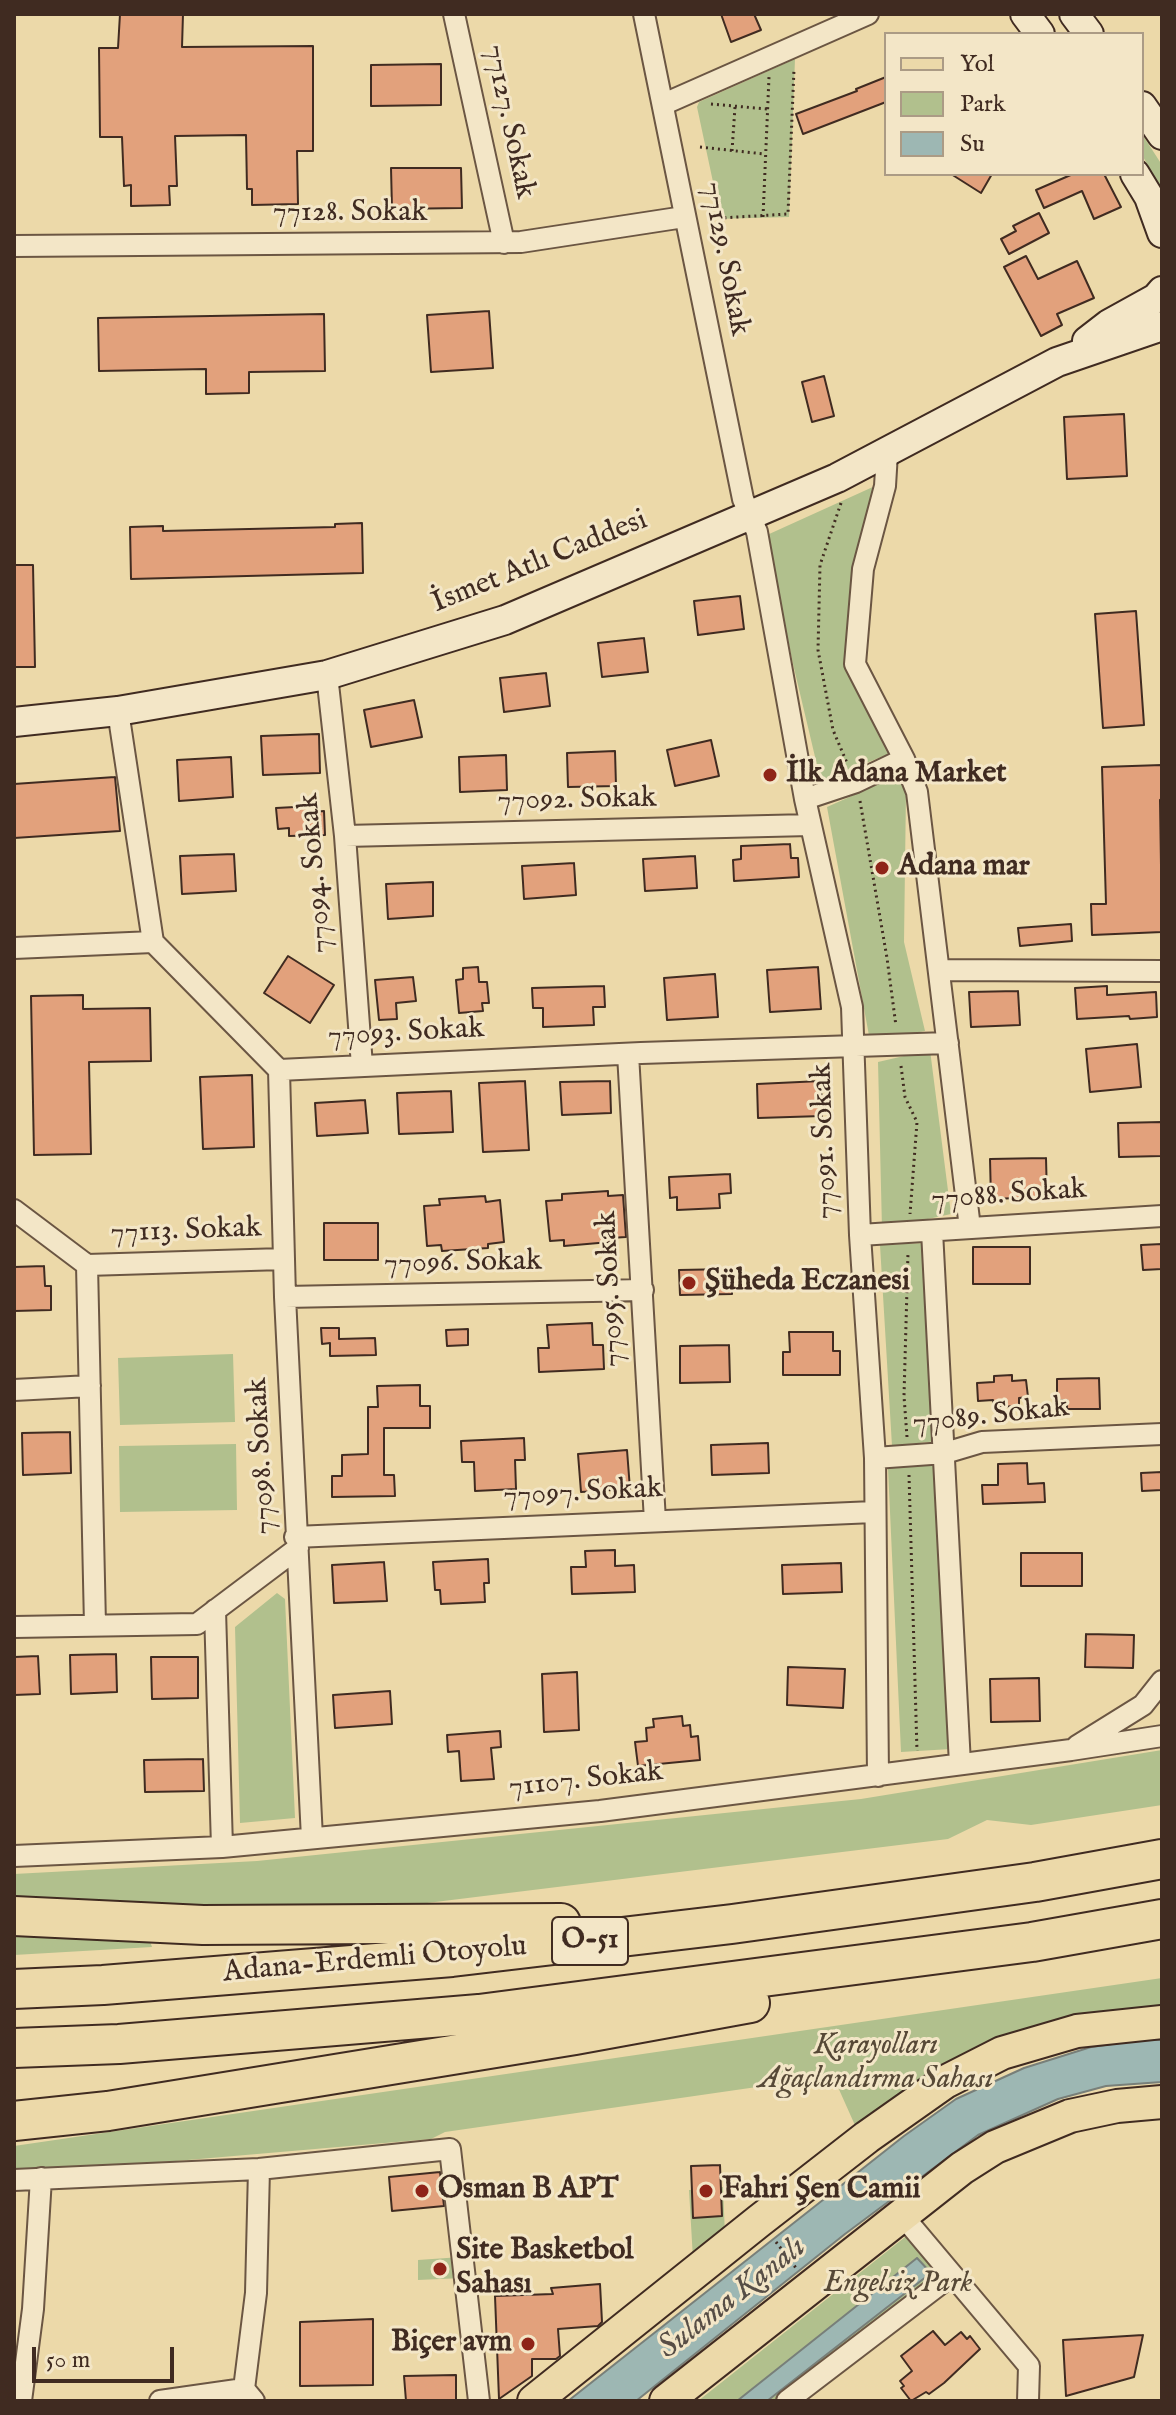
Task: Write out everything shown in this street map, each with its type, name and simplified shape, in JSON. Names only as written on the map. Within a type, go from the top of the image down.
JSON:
[{"type":"highway","name":"Adana-Erdemli Otoyolu","points":[[14,1989],[103,1985],[452,1957],[732,1924],[1035,1882],[1162,1859]]},
{"type":"highway","points":[[14,1916],[203,1925],[732,1924]]},
{"type":"highway","name":"Adana-Erdemli Otoyolu","points":[[14,2048],[119,2044],[479,2014],[1032,1942],[1162,1919]]},
{"type":"highway","points":[[14,2121],[108,2111],[575,2035],[731,2007],[1032,1942]]},
{"type":"main road","points":[[1025,14],[1038,32]]},
{"type":"main road","points":[[1074,14],[1088,32]]},
{"type":"main road","points":[[1144,109],[1162,135]]},
{"type":"main road","points":[[1136,176],[1149,197],[1162,233]]},
{"type":"main road","name":"İsmet Atlı Caddesi","points":[[14,722],[118,711],[327,675],[505,620],[837,478],[887,453],[1057,362],[1109,324],[1156,298],[1162,291]]},
{"type":"main road","name":"İsmet Atlı Caddesi","points":[[1057,362],[1162,326]]},
{"type":"main road","points":[[534,2401],[771,2211],[945,2082],[1002,2053],[1077,2031],[1162,2022]]},
{"type":"main road","points":[[666,2401],[962,2168],[995,2147],[1070,2116],[1162,2102]]},
{"type":"street","name":"77127. Sokak","points":[[454,14],[504,243]]},
{"type":"street","name":"77129. Sokak","points":[[644,14],[748,515]]},
{"type":"street","points":[[664,104],[868,14]]},
{"type":"street","name":"77128. Sokak","points":[[14,246],[504,243],[684,217]]},
{"type":"street","points":[[887,453],[885,486],[863,569],[855,664],[904,759],[917,792],[970,1228]]},
{"type":"street","name":"77091. Sokak","points":[[748,515],[757,532],[810,825],[852,1007],[860,1235],[875,1458],[878,1776]]},
{"type":"street","name":"77094. Sokak","points":[[327,675],[345,836],[362,1066]]},
{"type":"street","points":[[118,711],[153,942],[279,1070]]},
{"type":"street","points":[[805,799],[856,782],[904,759]]},
{"type":"street","name":"77092. Sokak","points":[[345,836],[810,825]]},
{"type":"street","points":[[14,948],[153,942]]},
{"type":"street","points":[[939,970],[1162,971]]},
{"type":"street","name":"77093. Sokak","points":[[279,1070],[948,1043]]},
{"type":"street","name":"77095. Sokak","points":[[628,1054],[655,1521]]},
{"type":"street","name":"77098. Sokak","points":[[279,1070],[283,1259],[312,1838]]},
{"type":"street","name":"77113. Sokak","points":[[14,1210],[87,1265],[283,1259]]},
{"type":"street","name":"77088. Sokak","points":[[860,1235],[909,1239],[932,1231],[1162,1216]]},
{"type":"street","points":[[932,1231],[960,1764]]},
{"type":"street","points":[[87,1265],[95,1625]]},
{"type":"street","name":"77096. Sokak","points":[[285,1297],[643,1290]]},
{"type":"street","points":[[14,1390],[90,1386]]},
{"type":"street","name":"77089. Sokak","points":[[875,1458],[945,1453],[982,1442],[1162,1434]]},
{"type":"street","name":"77097. Sokak","points":[[296,1543],[655,1521],[874,1512]]},
{"type":"street","points":[[14,1627],[197,1624],[296,1543]]},
{"type":"street","points":[[215,1610],[222,1847]]},
{"type":"street","points":[[1071,1750],[1143,1705],[1162,1681]]},
{"type":"street","name":"71107. Sokak","points":[[14,1856],[222,1847],[600,1811],[1162,1736]]},
{"type":"street","points":[[14,2180],[259,2169],[450,2149],[479,2401]]},
{"type":"street","points":[[160,2401],[249,2395],[256,2293],[259,2169]]},
{"type":"street","points":[[21,2401],[33,2309],[41,2178]]},
{"type":"street","points":[[902,2215],[1029,2366],[1028,2401]]},
{"type":"street","points":[[787,2401],[952,2275]]},
{"type":"path","points":[[714,213],[721,218],[788,214],[794,55]]},
{"type":"path","points":[[763,217],[769,65]]},
{"type":"path","points":[[707,104],[767,109]]},
{"type":"path","points":[[732,151],[735,107]]},
{"type":"path","points":[[700,147],[766,154]]},
{"type":"path","points":[[837,478],[846,494],[835,517],[820,565],[818,650],[833,730],[856,782],[887,958],[905,1097],[917,1122],[909,1239],[904,1396],[908,1445]]},
{"type":"path","points":[[909,1467],[917,1759]]},
{"type":"path","points":[[776,2243],[803,2277]]},
{"type":"green space","points":[[795,59],[789,217],[715,219],[719,210],[697,107],[699,102]]},
{"type":"green space","points":[[1144,137],[1162,165],[1162,190],[1144,158]]},
{"type":"green space","points":[[875,486],[847,660],[865,708],[888,754],[821,782],[767,535]]},
{"type":"green space","points":[[901,774],[906,792],[904,942],[925,1031],[870,1041],[827,807]]},
{"type":"green space","points":[[930,1050],[951,1214],[882,1229],[878,1062]]},
{"type":"green space","points":[[927,1243],[937,1441],[892,1446],[880,1245]]},
{"type":"green space","points":[[233,1354],[235,1422],[120,1425],[118,1358]]},
{"type":"green space","points":[[236,1444],[237,1510],[120,1512],[119,1446]]},
{"type":"green space","points":[[938,1465],[951,1749],[901,1752],[888,1468]]},
{"type":"green space","points":[[277,1593],[285,1599],[295,1818],[240,1823],[235,1627]]},
{"type":"green space","points":[[1162,1750],[1162,1805],[1031,1825],[987,1820],[948,1839],[427,1903],[269,1909],[14,1898],[14,1874],[257,1861],[861,1799]]},
{"type":"green space","points":[[14,1934],[150,1941],[152,1947],[14,1955]]},
{"type":"green space","name":"Karayolları Ağaçlandırma Sahası","points":[[1162,1978],[1162,2010],[1122,2012],[858,2132],[833,2076],[445,2132],[431,2139],[176,2161],[14,2170],[14,2146]]},
{"type":"green space","points":[[723,2187],[725,2235],[693,2259],[689,2190]]},
{"type":"green space","name":"Engelsiz Park","points":[[914,2230],[963,2277],[805,2401],[698,2401]]},
{"type":"green space","name":"Site Basketbol Sahası","points":[[461,2257],[463,2278],[418,2280],[418,2260]]},
{"type":"water","name":"Sulama Kanalı","points":[[1147,2039],[1162,2040],[1162,2082],[1106,2086],[1058,2099],[978,2135],[845,2234],[636,2401],[568,2401],[904,2136],[956,2099],[1024,2068],[1091,2047]]},
{"type":"water","points":[[917,2258],[931,2273],[767,2401],[737,2401]]},
{"type":"building","points":[[120,14],[183,14],[182,47],[313,46],[313,151],[297,151],[298,204],[252,205],[252,189],[247,189],[246,135],[175,136],[177,186],[169,186],[170,205],[131,206],[131,185],[124,186],[122,137],[100,137],[99,48],[118,48]]},
{"type":"building","points":[[721,14],[754,14],[761,30],[731,42]]},
{"type":"building","points":[[441,64],[441,105],[371,106],[371,65]]},
{"type":"building","points":[[884,78],[884,103],[803,134],[796,114]]},
{"type":"building","points":[[391,168],[461,168],[462,208],[392,209]]},
{"type":"building","points":[[954,176],[991,176],[981,193]]},
{"type":"building","points":[[1068,176],[1105,176],[1121,207],[1094,219],[1082,191],[1044,208],[1036,190]]},
{"type":"building","points":[[1039,213],[1049,233],[1009,254],[1001,239],[1016,231],[1013,226]]},
{"type":"building","points":[[1026,256],[1038,279],[1077,261],[1094,298],[1057,314],[1062,325],[1041,336],[1004,267]]},
{"type":"building","points":[[489,311],[493,368],[431,372],[427,315]]},
{"type":"building","points":[[324,314],[325,371],[249,372],[249,393],[206,394],[206,369],[99,371],[98,318]]},
{"type":"building","points":[[824,376],[834,416],[812,422],[802,382]]},
{"type":"building","points":[[1124,414],[1127,476],[1067,479],[1064,417]]},
{"type":"building","points":[[362,523],[363,573],[131,579],[130,527],[163,526],[163,531],[335,527],[335,524]]},
{"type":"building","points":[[14,565],[33,565],[35,667],[14,667]]},
{"type":"building","points":[[740,596],[744,629],[698,635],[694,601]]},
{"type":"building","points":[[1136,611],[1144,725],[1103,728],[1095,614]]},
{"type":"building","points":[[644,638],[648,672],[602,677],[598,643]]},
{"type":"building","points":[[546,673],[550,706],[504,712],[500,678]]},
{"type":"building","points":[[414,700],[422,737],[371,747],[364,710]]},
{"type":"building","points":[[319,734],[320,773],[263,775],[261,736]]},
{"type":"building","points":[[711,740],[719,776],[675,786],[667,750]]},
{"type":"building","points":[[615,751],[616,786],[568,787],[567,753]]},
{"type":"building","points":[[506,755],[507,790],[460,792],[459,757]]},
{"type":"building","points":[[231,757],[233,797],[179,801],[177,760]]},
{"type":"building","points":[[1162,765],[1162,932],[1092,935],[1091,904],[1106,904],[1102,767]]},
{"type":"building","points":[[115,777],[120,831],[14,838],[14,784]]},
{"type":"building","points":[[314,806],[314,812],[324,811],[325,835],[289,836],[289,828],[278,829],[276,808]]},
{"type":"building","points":[[790,844],[791,858],[798,858],[799,877],[734,881],[733,860],[741,859],[741,846]]},
{"type":"building","points":[[234,854],[236,891],[182,894],[180,856]]},
{"type":"building","points":[[695,856],[697,888],[645,891],[643,859]]},
{"type":"building","points":[[574,863],[576,895],[524,899],[522,866]]},
{"type":"building","points":[[433,882],[433,916],[388,919],[386,884]]},
{"type":"building","points":[[1071,924],[1072,941],[1020,946],[1018,928]]},
{"type":"building","points":[[288,956],[334,985],[310,1023],[264,993]]},
{"type":"building","points":[[478,967],[479,982],[487,982],[489,1003],[482,1003],[483,1011],[459,1013],[456,980],[463,979],[463,968]]},
{"type":"building","points":[[818,967],[821,1009],[770,1012],[767,970]]},
{"type":"building","points":[[715,974],[718,1017],[667,1020],[664,978]]},
{"type":"building","points":[[413,977],[416,1001],[396,1003],[397,1019],[379,1020],[375,980]]},
{"type":"building","points":[[604,986],[605,1007],[593,1007],[594,1025],[543,1027],[543,1008],[533,1008],[532,988]]},
{"type":"building","points":[[1107,986],[1107,995],[1156,992],[1157,1017],[1077,1019],[1075,988]]},
{"type":"building","points":[[1018,991],[1020,1025],[971,1027],[969,992]]},
{"type":"building","points":[[83,995],[83,1009],[150,1008],[151,1061],[89,1062],[91,1154],[34,1155],[31,996]]},
{"type":"building","points":[[1137,1044],[1141,1087],[1090,1092],[1086,1049]]},
{"type":"building","points":[[252,1075],[254,1147],[203,1149],[200,1077]]},
{"type":"building","points":[[525,1081],[529,1150],[483,1152],[479,1083]]},
{"type":"building","points":[[610,1081],[611,1113],[562,1115],[560,1082]]},
{"type":"building","points":[[821,1081],[822,1116],[758,1118],[757,1084]]},
{"type":"building","points":[[451,1091],[453,1132],[399,1134],[397,1093]]},
{"type":"building","points":[[365,1100],[368,1133],[317,1136],[315,1103]]},
{"type":"building","points":[[1162,1122],[1162,1156],[1119,1157],[1118,1123]]},
{"type":"building","points":[[1046,1158],[1047,1197],[991,1199],[990,1159]]},
{"type":"building","points":[[730,1174],[731,1193],[719,1194],[720,1208],[677,1210],[677,1197],[670,1198],[669,1177]]},
{"type":"building","points":[[608,1191],[608,1196],[623,1195],[626,1237],[610,1238],[610,1242],[564,1246],[564,1240],[550,1241],[546,1201],[562,1200],[562,1194]]},
{"type":"building","points":[[485,1196],[486,1202],[500,1200],[504,1242],[488,1244],[488,1248],[442,1251],[441,1245],[427,1246],[424,1206],[440,1205],[439,1199]]},
{"type":"building","points":[[324,1223],[378,1223],[378,1260],[324,1260]]},
{"type":"building","points":[[1162,1244],[1162,1269],[1143,1270],[1141,1245]]},
{"type":"building","points":[[973,1247],[1030,1247],[1030,1284],[973,1284]]},
{"type":"building","points":[[44,1266],[45,1286],[51,1286],[51,1310],[14,1311],[14,1267]]},
{"type":"building","points":[[731,1269],[732,1294],[680,1295],[679,1270]]},
{"type":"building","points":[[592,1323],[593,1345],[603,1345],[604,1369],[539,1372],[538,1348],[549,1348],[547,1325]]},
{"type":"building","points":[[321,1328],[339,1328],[339,1339],[375,1338],[376,1355],[330,1356],[330,1343],[322,1344]]},
{"type":"building","points":[[468,1329],[468,1345],[447,1346],[446,1330]]},
{"type":"building","points":[[789,1332],[833,1332],[833,1351],[840,1351],[840,1375],[783,1375],[783,1352],[790,1352]]},
{"type":"building","points":[[729,1345],[730,1382],[680,1383],[680,1346]]},
{"type":"building","points":[[1012,1375],[1012,1381],[1026,1380],[1028,1397],[1019,1398],[1019,1406],[994,1407],[993,1400],[978,1401],[977,1383],[994,1382],[994,1376]]},
{"type":"building","points":[[1099,1378],[1100,1409],[1067,1409],[1067,1400],[1057,1400],[1057,1379]]},
{"type":"building","points":[[420,1385],[420,1406],[430,1406],[430,1428],[384,1428],[384,1475],[394,1475],[395,1496],[332,1497],[332,1476],[342,1476],[342,1455],[368,1454],[368,1407],[378,1407],[377,1386]]},
{"type":"building","points":[[70,1432],[71,1473],[23,1475],[22,1433]]},
{"type":"building","points":[[524,1438],[525,1460],[515,1460],[516,1489],[475,1491],[474,1462],[462,1462],[461,1441]]},
{"type":"building","points":[[768,1443],[769,1473],[712,1475],[711,1445]]},
{"type":"building","points":[[627,1450],[630,1489],[581,1492],[578,1454]]},
{"type":"building","points":[[1027,1463],[1028,1484],[1044,1483],[1045,1502],[983,1504],[982,1485],[998,1485],[998,1464]]},
{"type":"building","points":[[1162,1472],[1162,1490],[1142,1491],[1141,1473]]},
{"type":"building","points":[[615,1550],[615,1566],[634,1565],[635,1592],[572,1594],[571,1567],[586,1567],[585,1551]]},
{"type":"building","points":[[1021,1553],[1082,1553],[1082,1586],[1021,1586]]},
{"type":"building","points":[[488,1559],[489,1583],[484,1583],[485,1602],[441,1604],[440,1590],[435,1590],[433,1562]]},
{"type":"building","points":[[384,1562],[387,1601],[334,1603],[332,1565]]},
{"type":"building","points":[[841,1563],[842,1592],[783,1594],[782,1565]]},
{"type":"building","points":[[1086,1634],[1134,1635],[1133,1668],[1085,1667]]},
{"type":"building","points":[[116,1654],[117,1692],[71,1694],[70,1655]]},
{"type":"building","points":[[38,1656],[40,1694],[14,1695],[14,1657]]},
{"type":"building","points":[[151,1657],[198,1657],[198,1698],[152,1699]]},
{"type":"building","points":[[788,1667],[845,1669],[843,1708],[787,1705]]},
{"type":"building","points":[[577,1672],[579,1730],[544,1732],[542,1674]]},
{"type":"building","points":[[1039,1678],[1040,1721],[991,1722],[990,1679]]},
{"type":"building","points":[[390,1691],[392,1724],[335,1728],[333,1695]]},
{"type":"building","points":[[682,1716],[683,1726],[690,1725],[691,1737],[698,1736],[700,1760],[638,1766],[635,1742],[647,1741],[646,1728],[654,1727],[653,1719]]},
{"type":"building","points":[[500,1731],[501,1747],[491,1748],[494,1779],[461,1781],[459,1751],[448,1752],[447,1735]]},
{"type":"building","points":[[203,1759],[204,1791],[145,1792],[144,1760]]},
{"type":"building","name":"Fahri Şen Camii","points":[[720,2165],[722,2216],[693,2218],[691,2166]]},
{"type":"building","name":"Osman B APT","points":[[440,2172],[444,2206],[392,2211],[389,2177]]},
{"type":"building","name":"Biçer avm","points":[[600,2284],[602,2322],[598,2326],[558,2329],[560,2356],[556,2359],[532,2359],[532,2376],[499,2399],[495,2296],[553,2294],[551,2288]]},
{"type":"building","points":[[373,2319],[373,2385],[300,2386],[300,2322]]},
{"type":"building","points":[[933,2331],[945,2345],[961,2332],[967,2339],[970,2336],[980,2349],[944,2383],[929,2394],[926,2392],[911,2401],[901,2388],[904,2386],[900,2381],[912,2371],[901,2356]]},
{"type":"building","points":[[1143,2335],[1134,2377],[1066,2396],[1063,2340]]},
{"type":"building","points":[[456,2375],[456,2401],[406,2401],[404,2376]]},
{"type":"place","name":"İlk Adana Market","points":[[770,775]]},
{"type":"place","name":"Adana mar","points":[[882,868]]},
{"type":"place","name":"Şüheda Eczanesi","points":[[689,1283]]},
{"type":"place","name":"Osman B APT","points":[[422,2191]]},
{"type":"place","name":"Fahri Şen Camii","points":[[706,2191]]},
{"type":"place","name":"Site Basketbol Sahası","points":[[440,2269]]},
{"type":"place","name":"Biçer avm","points":[[528,2344]]}]
